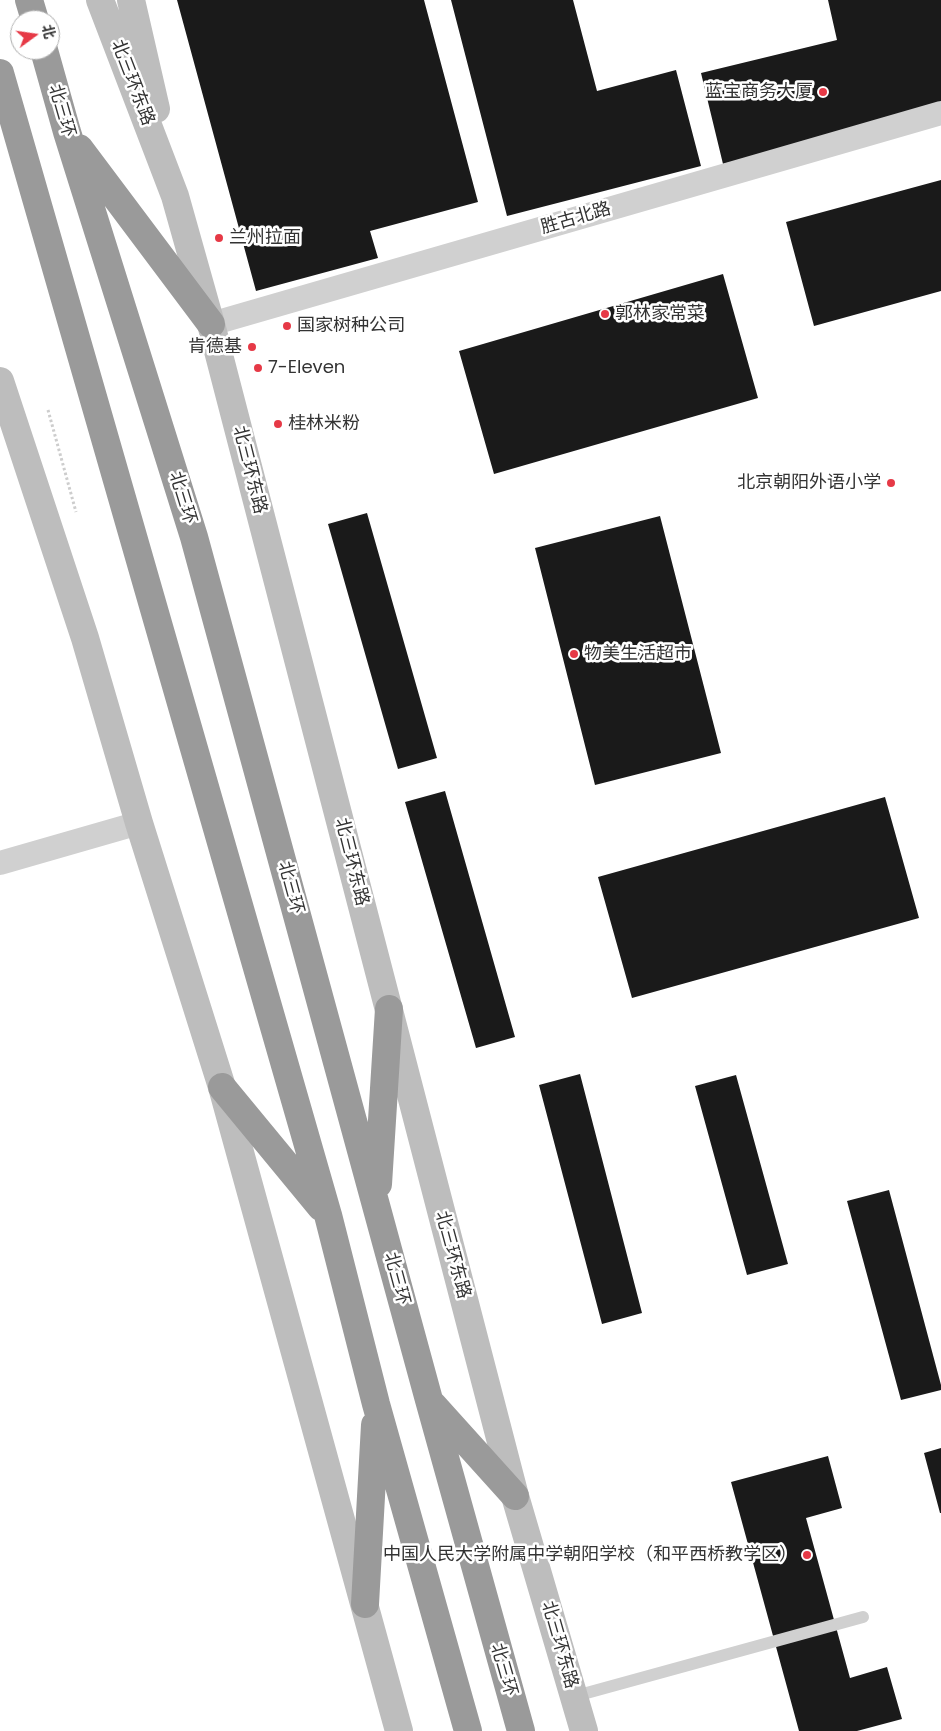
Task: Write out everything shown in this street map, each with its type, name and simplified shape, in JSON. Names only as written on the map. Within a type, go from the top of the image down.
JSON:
[{"type":"highway","name":"北三环","points":[[47,60],[67,132],[194,537],[485,1606],[521,1731]]},
{"type":"highway","points":[[0,73],[328,1215],[376,1404],[468,1731]]},
{"type":"highway","points":[[67,132],[212,324]]},
{"type":"highway","points":[[376,1205],[389,1009]]},
{"type":"highway","points":[[222,1087],[328,1215]]},
{"type":"highway","points":[[429,1400],[515,1496]]},
{"type":"highway","points":[[365,1604],[376,1404]]},
{"type":"street","name":"北三环东路","points":[[100,0],[175,196],[212,324],[515,1496],[570,1698],[584,1731]]},
{"type":"street","points":[[131,0],[175,196]]},
{"type":"street","name":"胜古北路","points":[[212,324],[941,113]]},
{"type":"street","points":[[0,382],[85,638],[139,823],[222,1087],[399,1731]]},
{"type":"street","points":[[0,863],[139,823]]},
{"type":"lane","points":[[570,1698],[863,1617]]},
{"type":"path","points":[[48,410],[76,512]]},
{"type":"building","points":[[177,0],[424,0],[478,202],[370,231],[378,258],[256,291]]},
{"type":"building","points":[[451,0],[573,0],[597,91],[676,70],[701,166],[507,216]]},
{"type":"building","name":"蓝宝商务大厦","points":[[828,0],[941,0],[941,111],[723,164],[701,73],[837,40]]},
{"type":"building","points":[[941,180],[941,291],[814,326],[786,222]]},
{"type":"building","points":[[723,274],[758,398],[494,474],[459,351]]},
{"type":"building","points":[[367,513],[437,758],[398,769],[328,524]]},
{"type":"building","points":[[660,516],[721,753],[595,785],[535,548]]},
{"type":"building","points":[[445,791],[515,1037],[476,1048],[405,802]]},
{"type":"building","points":[[885,797],[919,918],[632,998],[598,877]]},
{"type":"building","points":[[580,1074],[642,1313],[602,1324],[539,1085]]},
{"type":"building","points":[[736,1075],[788,1264],[747,1275],[695,1086]]},
{"type":"building","points":[[889,1190],[941,1385],[941,1390],[901,1400],[847,1201]]},
{"type":"building","points":[[941,1448],[941,1513],[940,1513],[924,1453]]},
{"type":"building","points":[[828,1456],[842,1508],[806,1518],[850,1678],[887,1667],[902,1719],[857,1731],[799,1731],[731,1482]]},
{"type":"place","name":"蓝宝商务大厦","points":[[823,92]]},
{"type":"place","name":"兰州拉面","points":[[219,238]]},
{"type":"place","name":"郭林家常菜","points":[[605,314]]},
{"type":"place","name":"国家树种公司","points":[[287,326]]},
{"type":"place","name":"肯德基","points":[[252,347]]},
{"type":"place","name":"7-Eleven","points":[[258,368]]},
{"type":"place","name":"桂林米粉","points":[[278,424]]},
{"type":"place","name":"北京朝阳外语小学","points":[[891,483]]},
{"type":"place","name":"物美生活超市","points":[[574,654]]},
{"type":"place","name":"中国人民大学附属中学朝阳学校（和平西桥教学区）","points":[[807,1555]]}]
